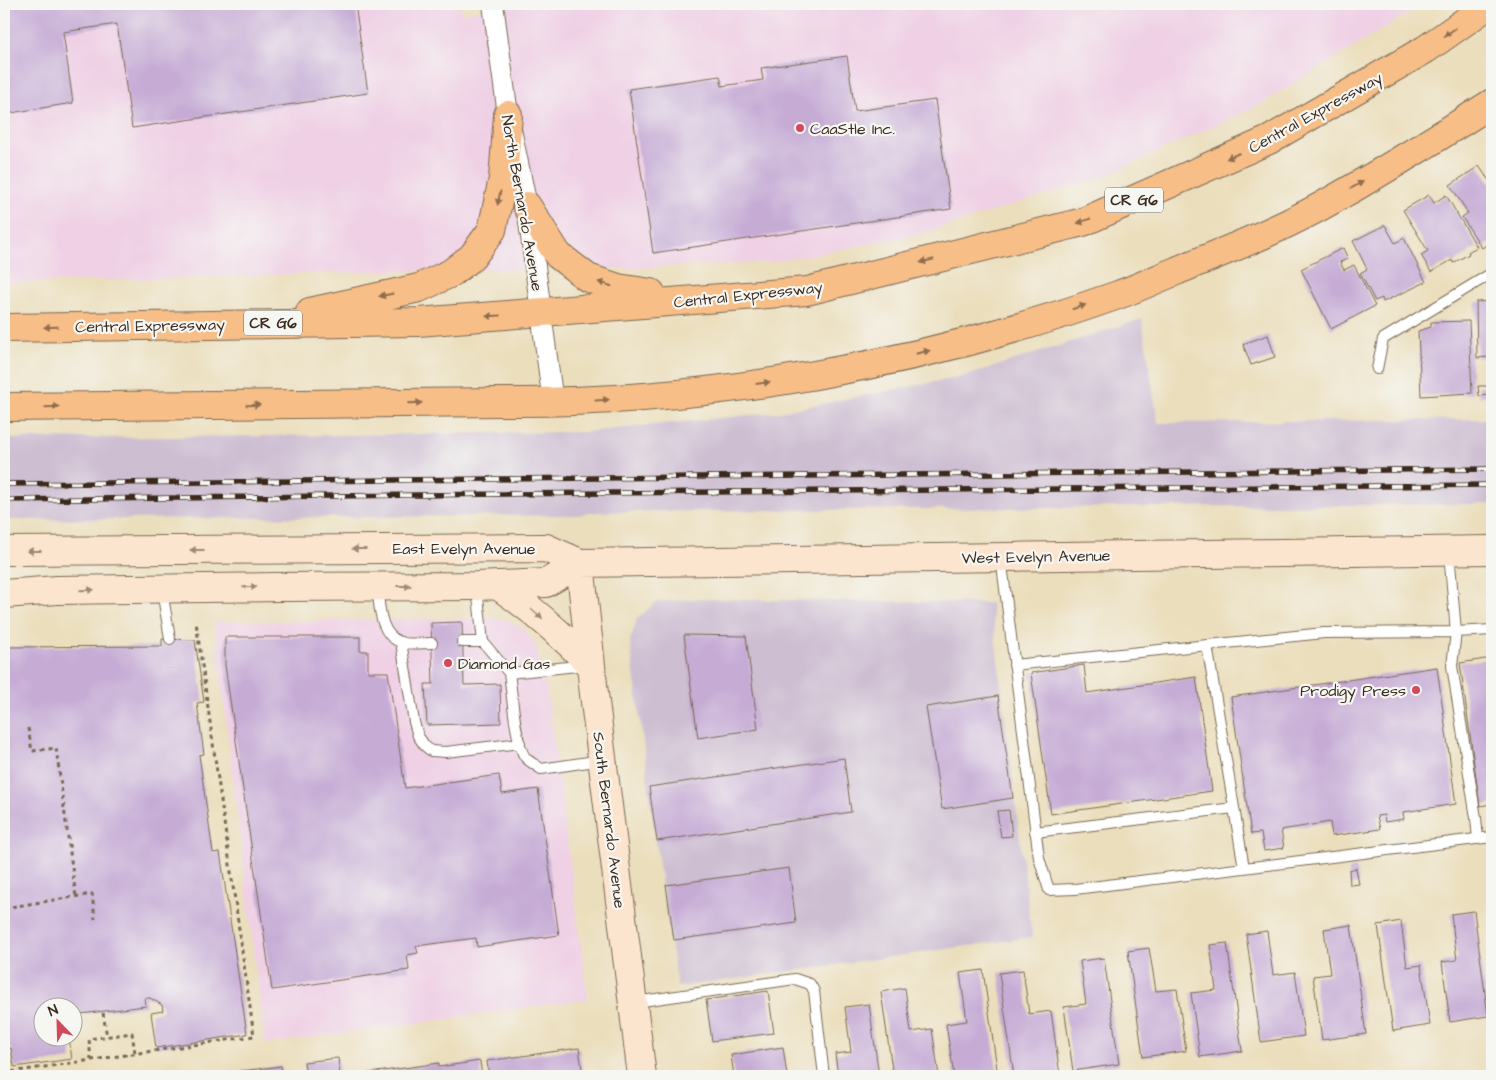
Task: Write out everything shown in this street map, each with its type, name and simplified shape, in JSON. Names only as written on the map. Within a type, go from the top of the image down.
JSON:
[{"type":"highway","name":"Central Expressway","points":[[4,328],[418,322],[807,291],[1083,222],[1269,140],[1426,49],[1490,4]]},
{"type":"highway","points":[[4,407],[553,403],[699,392],[785,380],[872,364],[950,346],[1021,326],[1118,295],[1229,250],[1306,214],[1422,148],[1492,103]]},
{"type":"highway","points":[[256,324],[419,288],[451,273],[472,257],[492,230],[503,179],[508,114]]},
{"type":"highway","points":[[526,206],[558,255],[588,278],[618,288],[652,294],[740,296]]},
{"type":"main road","name":"East Evelyn Avenue","points":[[4,551],[546,548],[580,563]]},
{"type":"main road","name":"West Evelyn Avenue","points":[[580,563],[1492,550]]},
{"type":"main road","points":[[4,594],[57,590],[487,586],[546,583],[580,563]]},
{"type":"main road","name":"South Bernardo Avenue","points":[[580,563],[602,760],[642,1076]]},
{"type":"main road","points":[[487,586],[525,604],[560,634],[591,665]]},
{"type":"street","name":"North Bernardo Avenue","points":[[493,4],[508,114],[526,206],[553,403]]},
{"type":"lane","points":[[1377,369],[1383,339],[1492,273]]},
{"type":"lane","points":[[1449,551],[1456,632],[1452,666],[1478,839]]},
{"type":"lane","points":[[1000,556],[1035,832],[1039,858],[1049,890],[1075,889],[1492,837]]},
{"type":"lane","points":[[377,586],[384,628],[390,636],[401,642],[432,643]]},
{"type":"lane","points":[[487,586],[483,642],[510,673],[514,716],[520,743],[526,757],[541,769],[602,760]]},
{"type":"lane","points":[[162,589],[170,639]]},
{"type":"lane","points":[[1014,665],[1324,633],[1492,630]]},
{"type":"lane","points":[[401,642],[414,722],[418,736],[425,746],[431,751],[446,752],[520,743]]},
{"type":"lane","points":[[462,642],[483,642]]},
{"type":"lane","points":[[1207,645],[1244,868]]},
{"type":"lane","points":[[510,673],[591,665]]},
{"type":"lane","points":[[1035,832],[1234,808]]},
{"type":"lane","points":[[633,1002],[795,979],[810,984],[814,991],[824,1076]]},
{"type":"path","points":[[4,1072],[254,1036],[196,622]]},
{"type":"path","points":[[28,728],[32,751],[56,748],[76,897]]},
{"type":"path","points":[[4,908],[92,894],[95,919]]},
{"type":"path","points":[[103,1013],[107,1036]]},
{"type":"path","points":[[91,1060],[89,1039],[107,1036],[132,1033],[134,1053]]},
{"type":"shaded area","points":[[4,4],[460,4],[462,13],[527,4],[1424,4],[1257,106],[1105,176],[921,234],[772,262],[635,268],[421,270],[4,283]]},
{"type":"shaded area","points":[[1142,319],[1158,423],[1492,419],[1492,504],[592,512],[578,515],[4,520],[4,439],[586,432],[779,412],[965,376]]},
{"type":"shaded area","points":[[696,599],[991,603],[1032,937],[677,987],[630,641],[637,619],[656,602]]},
{"type":"shaded area","points":[[493,618],[507,620],[525,630],[537,649],[548,698],[588,999],[265,1044],[214,622]]},
{"type":"building","points":[[4,4],[355,4],[368,93],[132,128],[117,24],[63,32],[73,103],[4,114]]},
{"type":"building","points":[[847,56],[855,111],[935,100],[951,209],[653,253],[629,89],[720,76],[722,86],[763,80],[761,68]]},
{"type":"building","points":[[1479,166],[1492,185],[1492,241],[1482,248],[1462,217],[1468,213],[1450,185]]},
{"type":"building","points":[[1429,195],[1434,203],[1446,195],[1477,247],[1453,263],[1452,260],[1431,272],[1421,255],[1428,251],[1403,210]]},
{"type":"building","points":[[1385,225],[1395,243],[1404,238],[1426,282],[1383,302],[1382,298],[1375,301],[1360,273],[1367,269],[1353,241]]},
{"type":"building","points":[[1343,248],[1348,259],[1340,262],[1344,270],[1354,265],[1375,306],[1331,329],[1301,269]]},
{"type":"building","points":[[1492,301],[1492,376],[1490,376],[1489,357],[1477,358],[1476,302]]},
{"type":"building","points":[[1469,321],[1472,393],[1421,396],[1418,331],[1431,327],[1431,322]]},
{"type":"building","points":[[1268,335],[1275,357],[1251,365],[1243,344]]},
{"type":"building","points":[[1478,386],[1491,386],[1491,395],[1479,396]]},
{"type":"building","points":[[462,622],[464,685],[500,684],[501,723],[427,725],[425,684],[433,684],[431,623]]},
{"type":"building","points":[[684,635],[746,636],[758,729],[698,738]]},
{"type":"building","points":[[225,637],[360,637],[360,651],[368,651],[368,672],[388,672],[405,788],[499,775],[502,794],[538,789],[559,935],[477,947],[476,938],[416,946],[418,953],[407,955],[409,970],[272,990],[225,665]]},
{"type":"building","points":[[162,639],[195,640],[204,702],[197,703],[204,754],[199,755],[213,853],[220,852],[247,1034],[156,1048],[151,1013],[163,1011],[162,1005],[150,998],[145,998],[146,1006],[82,1014],[82,998],[32,998],[32,1048],[70,1048],[72,1059],[14,1067],[11,1048],[4,1049],[4,647],[162,646]]},
{"type":"building","points":[[1492,658],[1492,804],[1480,806],[1460,663]]},
{"type":"building","points":[[1084,665],[1087,693],[1196,677],[1212,791],[1051,814],[1031,673]]},
{"type":"building","points":[[1437,667],[1456,804],[1403,812],[1404,819],[1385,822],[1384,815],[1377,816],[1380,829],[1332,836],[1330,822],[1281,830],[1284,848],[1264,851],[1261,833],[1251,834],[1231,697]]},
{"type":"building","points":[[998,696],[1013,798],[942,809],[926,707]]},
{"type":"building","points":[[844,758],[851,812],[657,841],[649,787]]},
{"type":"building","points":[[1009,810],[1012,836],[1001,837],[997,811]]},
{"type":"building","points":[[789,868],[796,923],[674,940],[666,885]]},
{"type":"building","points":[[1356,868],[1359,884],[1350,885],[1349,870]]},
{"type":"building","points":[[1474,911],[1488,1016],[1450,1022],[1442,962],[1457,960],[1451,914]]},
{"type":"building","points":[[1401,921],[1407,967],[1421,965],[1430,1025],[1393,1031],[1378,925]]},
{"type":"building","points":[[1351,925],[1366,1034],[1322,1040],[1313,976],[1330,974],[1324,929]]},
{"type":"building","points":[[1267,931],[1273,975],[1295,972],[1304,1036],[1261,1042],[1246,934]]},
{"type":"building","points":[[1227,943],[1242,1051],[1200,1057],[1191,993],[1216,990],[1210,945]]},
{"type":"building","points":[[1149,948],[1156,991],[1177,989],[1186,1051],[1143,1057],[1128,951]]},
{"type":"building","points":[[1104,958],[1119,1064],[1073,1071],[1064,1007],[1086,1004],[1080,961]]},
{"type":"building","points":[[983,970],[998,1076],[954,1076],[946,1024],[967,1021],[960,973]]},
{"type":"building","points":[[1023,970],[1029,1014],[1051,1011],[1060,1075],[1014,1076],[999,973]]},
{"type":"building","points":[[905,988],[911,1032],[932,1029],[939,1076],[893,1076],[881,992]]},
{"type":"building","points":[[768,991],[774,1033],[712,1041],[706,1000]]},
{"type":"building","points":[[869,1004],[879,1076],[838,1076],[835,1054],[851,1052],[845,1007]]},
{"type":"building","points":[[783,1047],[787,1076],[734,1076],[731,1055]]},
{"type":"building","points":[[579,1048],[583,1076],[542,1076],[542,1072],[530,1073],[531,1076],[489,1076],[487,1061]]},
{"type":"building","points":[[338,1058],[340,1076],[306,1076],[304,1062]]},
{"type":"building","points":[[480,1061],[482,1076],[356,1076],[439,1063],[439,1067]]},
{"type":"building","points":[[281,1066],[283,1076],[242,1076],[241,1071]]},
{"type":"railway","points":[[4,484],[1492,469]]},
{"type":"railway","points":[[4,500],[1492,485]]},
{"type":"place","name":"CaaStle Inc.","points":[[800,128]]},
{"type":"place","name":"Diamond Gas","points":[[448,663]]},
{"type":"place","name":"Prodigy Press","points":[[1416,690]]}]
